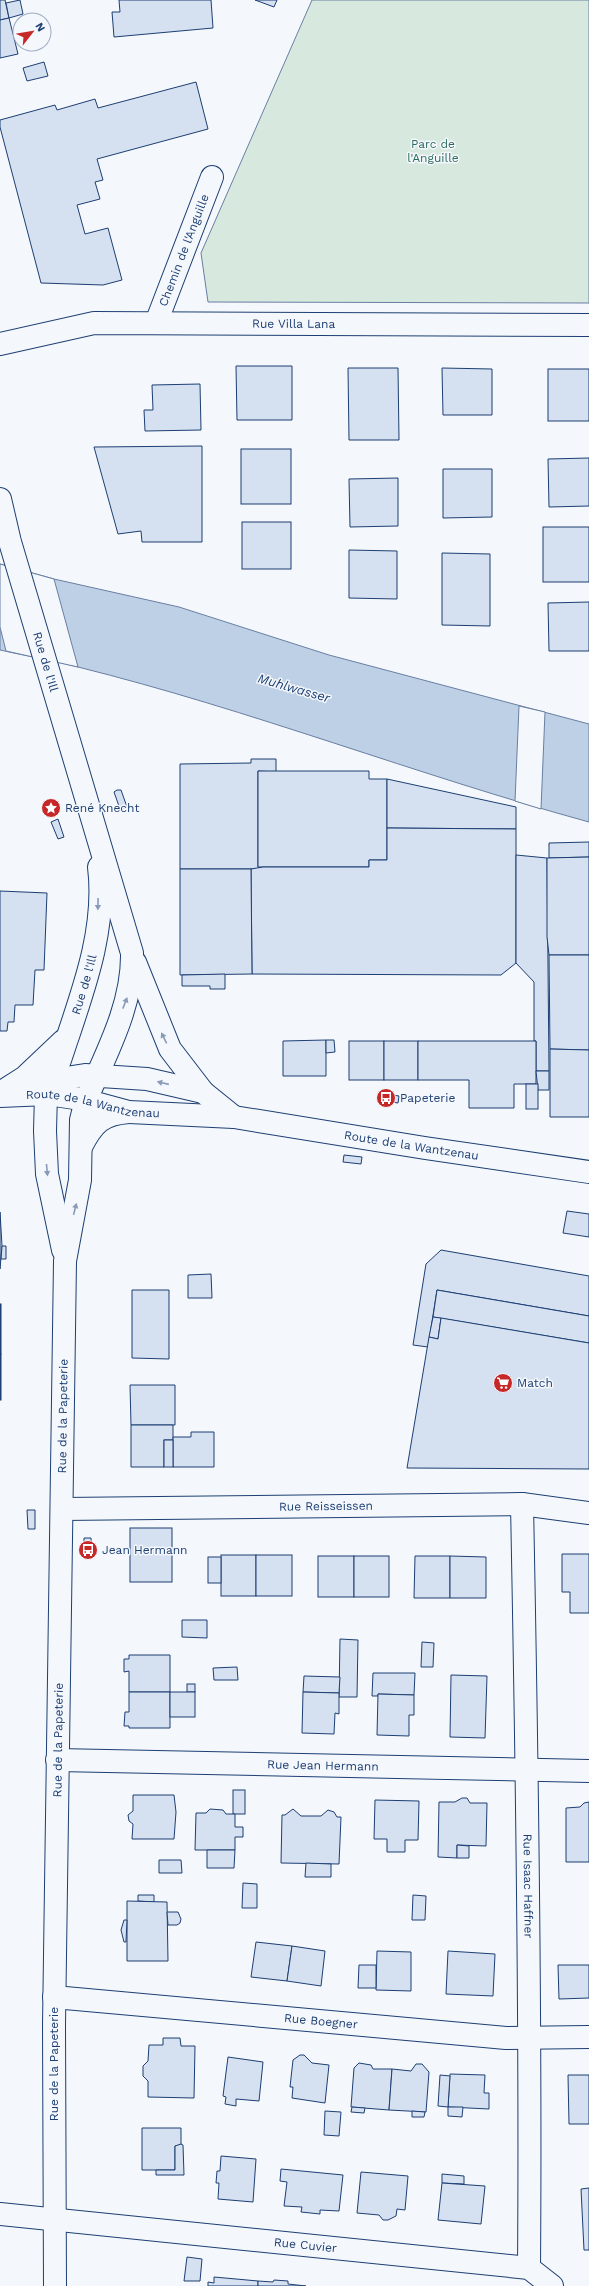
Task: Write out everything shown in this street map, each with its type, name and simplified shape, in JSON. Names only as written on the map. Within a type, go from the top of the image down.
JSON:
[{"type":"street","name":"Chemin de l'Anguille","points":[[156,323],[212,177]]},
{"type":"street","name":"Rue Villa Lana","points":[[0,344],[94,323],[589,325]]},
{"type":"street","name":"Rue de l'Ill","points":[[0,499],[10,542],[132,953],[166,1042],[203,1092]]},
{"type":"street","name":"Rue de l'Ill","points":[[71,1088],[68,1033],[95,948],[99,871],[93,824]]},
{"type":"street","name":"Rue de l'Ill","points":[[71,1088],[111,1039],[129,992],[132,972],[132,953]]},
{"type":"street","points":[[0,1095],[43,1061],[68,1033]]},
{"type":"street","name":"Route de la Wantzenau","points":[[0,1095],[148,1079],[203,1092],[234,1117]]},
{"type":"street","name":"Route de la Wantzenau","points":[[71,1088],[130,1112],[234,1117],[425,1148],[589,1172]]},
{"type":"street","name":"Rue de la Papeterie","points":[[45,1131],[71,1088]]},
{"type":"street","name":"Rue de la Papeterie","points":[[55,2286],[54,1997],[65,1261],[79,1193],[80,1147],[71,1088]]},
{"type":"street","name":"Rue de la Papeterie","points":[[0,1095],[19,1099],[29,1104],[37,1114],[45,1131],[47,1174],[65,1261]]},
{"type":"street","points":[[80,1147],[87,1134],[99,1121],[114,1113],[130,1112]]},
{"type":"street","name":"Rue Reisseissen","points":[[62,1509],[522,1504],[589,1513]]},
{"type":"street","name":"Rue Isaac Haffner","points":[[522,1504],[527,1769],[529,2268]]},
{"type":"street","name":"Rue Jean Hermann","points":[[57,1760],[589,1771]]},
{"type":"street","name":"Rue Boegner","points":[[54,1997],[506,2038],[589,2037]]},
{"type":"street","name":"Rue Cuvier","points":[[0,2214],[529,2268]]},
{"type":"street","points":[[529,2268],[552,2286]]},
{"type":"green space","name":"Parc de l'Anguille","points":[[312,0],[589,0],[589,303],[208,302],[201,253]]},
{"type":"water","name":"Muhlwasser","points":[[0,564],[54,579],[179,607],[329,655],[589,724],[589,822],[525,804],[143,684],[69,665],[0,650]]},
{"type":"pier","points":[[0,564],[54,579],[78,667],[6,651],[0,627]]},
{"type":"pier","points":[[519,706],[545,712],[541,809],[515,801]]},
{"type":"building","points":[[0,0],[5,0],[9,18],[0,20]]},
{"type":"building","points":[[20,0],[23,12],[12,12],[12,17],[9,18],[6,3]]},
{"type":"building","points":[[119,0],[211,0],[213,28],[114,37],[112,12],[120,12]]},
{"type":"building","points":[[255,0],[277,0],[274,7]]},
{"type":"building","points":[[9,18],[12,30],[12,52],[18,52],[18,54],[0,58],[0,20]]},
{"type":"building","points":[[44,62],[48,76],[27,81],[23,68]]},
{"type":"building","points":[[196,82],[208,129],[97,159],[103,180],[95,182],[100,199],[77,205],[85,234],[108,228],[122,280],[103,285],[41,283],[0,127],[0,120],[55,105],[57,110],[95,99],[98,108]]},
{"type":"building","points":[[236,366],[292,366],[292,420],[237,420]]},
{"type":"building","points":[[348,368],[398,368],[399,440],[349,440]]},
{"type":"building","points":[[442,368],[492,369],[492,415],[443,415]]},
{"type":"building","points":[[548,369],[589,369],[589,421],[548,421]]},
{"type":"building","points":[[200,384],[201,430],[145,431],[144,410],[153,410],[152,385]]},
{"type":"building","points":[[202,446],[202,542],[142,542],[141,531],[118,534],[94,447]]},
{"type":"building","points":[[241,449],[291,449],[291,504],[241,504]]},
{"type":"building","points":[[589,458],[589,506],[549,507],[548,459]]},
{"type":"building","points":[[443,469],[492,469],[492,517],[443,518]]},
{"type":"building","points":[[398,478],[398,526],[350,527],[349,479]]},
{"type":"building","points":[[242,522],[291,522],[291,569],[242,569]]},
{"type":"building","points":[[543,527],[589,527],[589,582],[543,582]]},
{"type":"building","points":[[349,550],[397,551],[397,599],[349,598]]},
{"type":"building","points":[[442,553],[490,554],[490,626],[442,625]]},
{"type":"building","points":[[589,602],[589,651],[549,651],[548,603]]},
{"type":"building","points":[[251,759],[276,759],[276,772],[258,771],[258,867],[263,869],[180,869],[180,764],[251,763]]},
{"type":"building","points":[[258,771],[369,771],[369,779],[387,779],[387,860],[369,860],[369,867],[258,867]]},
{"type":"building","points":[[387,779],[516,807],[516,829],[387,828]]},
{"type":"building","points":[[121,790],[127,807],[120,809],[114,792]]},
{"type":"building","points":[[58,819],[64,837],[58,839],[51,822]]},
{"type":"building","points":[[387,828],[516,829],[516,963],[501,975],[252,974],[251,869],[263,867],[369,867],[369,860],[387,860]]},
{"type":"building","points":[[589,842],[589,857],[549,858],[549,843]]},
{"type":"building","points":[[516,855],[547,858],[549,1071],[536,1071],[536,1041],[534,1041],[534,982],[516,963]]},
{"type":"building","points":[[589,857],[589,955],[549,955],[547,937],[547,858]]},
{"type":"building","points":[[180,869],[251,869],[252,974],[180,975]]},
{"type":"building","points":[[0,891],[47,893],[44,970],[35,970],[33,1005],[15,1005],[14,1022],[8,1022],[7,1031],[0,1031]]},
{"type":"building","points":[[549,955],[589,955],[589,1050],[550,1049]]},
{"type":"building","points":[[225,974],[225,989],[210,989],[210,986],[182,986],[182,975]]},
{"type":"building","points":[[326,1040],[326,1076],[283,1076],[283,1041]]},
{"type":"building","points":[[326,1040],[334,1040],[335,1052],[326,1053]]},
{"type":"building","points":[[349,1041],[384,1041],[384,1080],[349,1080]]},
{"type":"building","points":[[384,1041],[418,1041],[418,1080],[384,1080]]},
{"type":"building","points":[[418,1041],[536,1041],[536,1084],[514,1084],[514,1108],[469,1108],[469,1080],[418,1080]]},
{"type":"building","points":[[550,1049],[589,1050],[589,1117],[550,1117]]},
{"type":"building","points":[[536,1071],[549,1071],[549,1090],[538,1090]]},
{"type":"building","points":[[526,1084],[538,1084],[538,1109],[526,1109]]},
{"type":"building","points":[[380,1093],[399,1096],[398,1103],[379,1100]]},
{"type":"building","points":[[344,1155],[362,1157],[361,1164],[343,1162]]},
{"type":"building","points":[[567,1211],[589,1214],[589,1237],[563,1233]]},
{"type":"building","points":[[0,1212],[2,1246],[0,1269]]},
{"type":"building","points":[[2,1246],[6,1246],[6,1259],[1,1259]]},
{"type":"building","points":[[441,1250],[589,1276],[589,1316],[437,1290],[428,1347],[413,1345],[426,1264]]},
{"type":"building","points":[[211,1274],[212,1298],[188,1298],[188,1275]]},
{"type":"building","points":[[132,1290],[169,1290],[169,1359],[132,1358]]},
{"type":"building","points":[[437,1290],[589,1316],[589,1343],[433,1317]]},
{"type":"building","points":[[1,1304],[1,1354],[0,1354]]},
{"type":"building","points":[[433,1317],[441,1318],[438,1339],[429,1337]]},
{"type":"building","points":[[441,1318],[589,1343],[589,1469],[407,1468],[429,1337],[438,1339]]},
{"type":"building","points":[[1,1354],[1,1400],[0,1400]]},
{"type":"building","points":[[130,1385],[175,1385],[175,1425],[131,1425]]},
{"type":"building","points":[[131,1425],[173,1425],[173,1440],[164,1440],[164,1467],[131,1467]]},
{"type":"building","points":[[191,1432],[214,1432],[214,1467],[173,1467],[173,1437],[191,1437]]},
{"type":"building","points":[[164,1440],[173,1440],[173,1467],[164,1467]]},
{"type":"building","points":[[27,1510],[35,1510],[35,1529],[28,1529]]},
{"type":"building","points":[[130,1528],[172,1528],[172,1582],[130,1582]]},
{"type":"building","points":[[84,1538],[91,1538],[92,1557],[84,1557]]},
{"type":"building","points":[[562,1554],[589,1554],[589,1613],[570,1613],[570,1592],[562,1592]]},
{"type":"building","points":[[221,1555],[256,1555],[256,1596],[221,1596]]},
{"type":"building","points":[[256,1555],[292,1555],[292,1596],[256,1596]]},
{"type":"building","points":[[318,1556],[354,1556],[354,1597],[318,1597]]},
{"type":"building","points":[[354,1556],[389,1556],[389,1597],[354,1597]]},
{"type":"building","points":[[415,1556],[450,1556],[450,1598],[414,1598]]},
{"type":"building","points":[[450,1556],[486,1557],[486,1598],[450,1598]]},
{"type":"building","points":[[208,1557],[221,1557],[221,1583],[208,1583]]},
{"type":"building","points":[[182,1620],[207,1620],[207,1638],[182,1637]]},
{"type":"building","points":[[340,1639],[358,1640],[357,1697],[339,1697]]},
{"type":"building","points":[[422,1642],[434,1643],[433,1667],[421,1667]]},
{"type":"building","points":[[129,1655],[170,1655],[170,1692],[129,1692],[129,1671],[124,1672],[124,1659],[129,1659]]},
{"type":"building","points":[[237,1667],[238,1680],[214,1680],[213,1668]]},
{"type":"building","points":[[373,1673],[415,1673],[414,1695],[378,1694],[378,1696],[372,1696]]},
{"type":"building","points":[[451,1675],[487,1676],[485,1738],[450,1737]]},
{"type":"building","points":[[304,1676],[340,1677],[339,1693],[303,1692]]},
{"type":"building","points":[[187,1684],[195,1684],[195,1692],[187,1692]]},
{"type":"building","points":[[129,1692],[170,1692],[170,1728],[129,1728],[129,1726],[124,1726],[125,1712],[129,1712]]},
{"type":"building","points":[[170,1692],[195,1692],[195,1717],[170,1717]]},
{"type":"building","points":[[303,1692],[339,1693],[339,1714],[335,1713],[334,1734],[302,1733]]},
{"type":"building","points":[[378,1694],[414,1695],[414,1715],[409,1715],[409,1736],[377,1735]]},
{"type":"building","points":[[233,1790],[245,1790],[245,1814],[233,1814]]},
{"type":"building","points":[[133,1795],[174,1795],[176,1812],[174,1839],[132,1839],[133,1824],[129,1821],[128,1815],[133,1811]]},
{"type":"building","points":[[462,1798],[467,1798],[470,1803],[487,1803],[486,1846],[457,1845],[457,1858],[438,1857],[439,1802],[455,1802]]},
{"type":"building","points":[[375,1800],[419,1801],[418,1840],[405,1840],[405,1852],[387,1852],[387,1839],[374,1839]]},
{"type":"building","points":[[589,1802],[589,1862],[566,1862],[566,1808],[580,1807],[584,1803]]},
{"type":"building","points":[[210,1809],[223,1810],[226,1814],[235,1814],[235,1827],[243,1827],[243,1837],[235,1837],[235,1850],[195,1850],[196,1813],[206,1813]]},
{"type":"building","points":[[293,1809],[301,1816],[321,1816],[328,1810],[334,1812],[337,1817],[341,1817],[339,1864],[281,1863],[282,1815],[285,1815]]},
{"type":"building","points":[[457,1845],[469,1846],[469,1858],[457,1858]]},
{"type":"building","points":[[207,1850],[235,1850],[234,1868],[207,1868]]},
{"type":"building","points":[[159,1860],[181,1860],[182,1873],[159,1873]]},
{"type":"building","points":[[306,1863],[331,1864],[331,1877],[305,1877]]},
{"type":"building","points":[[243,1883],[257,1884],[257,1908],[242,1908]]},
{"type":"building","points":[[138,1895],[154,1895],[154,1902],[138,1901]]},
{"type":"building","points":[[413,1895],[426,1896],[425,1920],[412,1920]]},
{"type":"building","points":[[127,1901],[167,1902],[168,1961],[127,1961]]},
{"type":"building","points":[[167,1912],[178,1912],[181,1919],[180,1923],[177,1925],[168,1925]]},
{"type":"building","points":[[124,1920],[127,1920],[126,1942],[124,1942],[121,1930]]},
{"type":"building","points":[[256,1942],[292,1946],[287,1981],[251,1977]]},
{"type":"building","points":[[292,1946],[325,1951],[321,1986],[287,1981]]},
{"type":"building","points":[[377,1951],[411,1952],[411,1991],[376,1990]]},
{"type":"building","points":[[448,1951],[495,1954],[493,1996],[446,1994]]},
{"type":"building","points":[[359,1965],[376,1965],[376,1988],[358,1988]]},
{"type":"building","points":[[558,1965],[589,1965],[589,1998],[559,1999]]},
{"type":"building","points":[[163,2038],[180,2038],[181,2046],[195,2046],[194,2098],[148,2097],[148,2081],[143,2076],[143,2066],[148,2061],[149,2045],[163,2045]]},
{"type":"building","points":[[300,2055],[304,2055],[312,2063],[329,2065],[325,2103],[292,2098],[293,2087],[290,2087],[293,2060]]},
{"type":"building","points":[[228,2057],[263,2062],[259,2101],[236,2099],[236,2106],[225,2104],[226,2097],[223,2096]]},
{"type":"building","points":[[359,2063],[371,2065],[373,2069],[392,2069],[389,2110],[351,2107],[354,2068]]},
{"type":"building","points":[[416,2064],[422,2064],[429,2072],[426,2112],[389,2110],[392,2069],[411,2071]]},
{"type":"building","points":[[450,2074],[485,2075],[484,2093],[489,2093],[489,2109],[448,2107]]},
{"type":"building","points":[[440,2075],[450,2076],[448,2107],[438,2106]]},
{"type":"building","points":[[568,2075],[589,2075],[589,2124],[569,2124]]},
{"type":"building","points":[[352,2107],[365,2108],[364,2113],[351,2112]]},
{"type":"building","points":[[448,2107],[463,2107],[462,2117],[448,2116]]},
{"type":"building","points":[[325,2111],[341,2112],[339,2136],[324,2135]]},
{"type":"building","points":[[412,2111],[425,2112],[424,2117],[412,2117]]},
{"type":"building","points":[[142,2128],[181,2128],[181,2146],[175,2146],[175,2170],[142,2170]]},
{"type":"building","points":[[181,2144],[183,2145],[184,2175],[156,2175],[156,2170],[175,2170],[175,2146]]},
{"type":"building","points":[[221,2156],[256,2159],[253,2202],[218,2199],[219,2183],[216,2183],[217,2171],[220,2171]]},
{"type":"building","points":[[281,2169],[343,2175],[339,2211],[320,2210],[320,2214],[301,2212],[302,2207],[284,2206],[287,2182],[280,2181]]},
{"type":"building","points":[[361,2172],[408,2176],[405,2210],[397,2209],[396,2216],[388,2220],[383,2220],[379,2215],[357,2213]]},
{"type":"building","points":[[442,2174],[464,2176],[464,2184],[442,2183]]},
{"type":"building","points":[[442,2183],[485,2186],[481,2224],[438,2220]]},
{"type":"building","points":[[589,2188],[589,2250],[584,2250],[581,2189]]},
{"type":"building","points":[[187,2257],[202,2259],[200,2281],[184,2281]]},
{"type":"building","points":[[214,2277],[258,2281],[258,2286],[208,2286],[208,2282],[214,2283]]},
{"type":"building","points":[[274,2280],[288,2281],[288,2284],[306,2286],[258,2286],[258,2281],[273,2282]]},
{"type":"place","name":"René Knecht","points":[[51,808]]},
{"type":"place","name":"Papeterie","points":[[386,1098]]},
{"type":"place","name":"Match","points":[[503,1383]]},
{"type":"place","name":"Jean Hermann","points":[[88,1550]]}]
